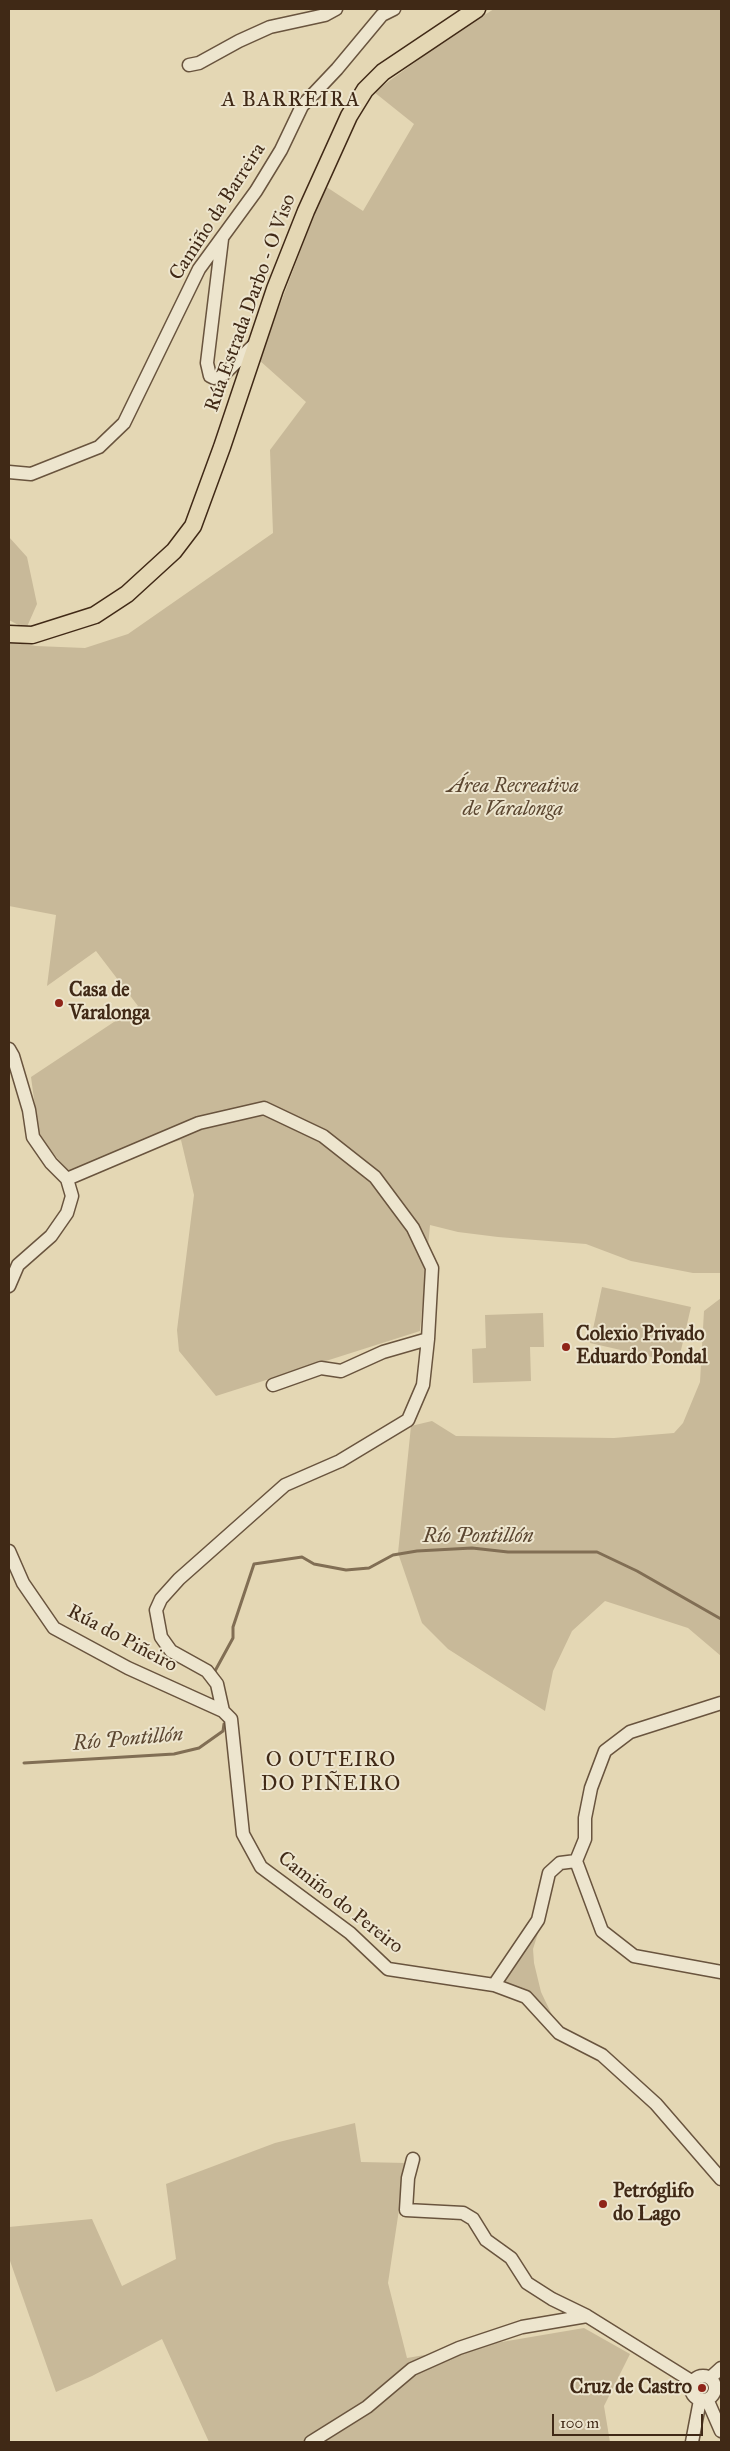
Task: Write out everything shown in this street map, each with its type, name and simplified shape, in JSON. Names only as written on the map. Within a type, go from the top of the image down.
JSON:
[{"type":"main road","name":"Rúa Estrada Darbo - O Viso","points":[[9,634],[32,634],[96,615],[127,594],[174,551],[193,526],[275,288],[306,211],[349,116],[365,90],[383,72],[477,9]]},
{"type":"street","points":[[189,66],[200,63],[238,41],[270,27],[325,16],[336,9]]},
{"type":"street","name":"Camiño da Barreira","points":[[9,472],[30,474],[67,461],[99,447],[124,423],[199,269],[256,191],[281,150],[302,106],[337,69],[378,14],[394,9]]},
{"type":"street","points":[[222,238],[207,363],[210,376],[214,378],[224,374],[257,343]]},
{"type":"street","points":[[9,1049],[13,1056],[29,1110],[33,1137],[51,1163],[67,1179],[72,1196],[67,1213],[51,1236],[18,1265],[9,1286]]},
{"type":"street","name":"Camiño do Pereiro","points":[[67,1179],[199,1123],[264,1108],[322,1136],[375,1177],[413,1228],[432,1268],[428,1339],[423,1384],[408,1420],[340,1461],[285,1485],[179,1579],[161,1599],[156,1610],[161,1637],[171,1651],[207,1671],[217,1684],[224,1711],[231,1719],[234,1734],[234,1759],[243,1834],[261,1867],[350,1933],[388,1968],[494,1985],[526,1997],[559,2033],[602,2055],[656,2104],[721,2179]]},
{"type":"street","points":[[273,1385],[322,1368],[341,1371],[383,1352],[428,1339]]},
{"type":"street","name":"Rúa do Piñeiro","points":[[9,1551],[23,1583],[54,1628],[128,1668],[224,1711]]},
{"type":"street","points":[[721,1703],[630,1732],[605,1751],[592,1788],[585,1818],[585,1839],[576,1861],[602,1931],[634,1956],[721,1972]]},
{"type":"street","points":[[494,1985],[538,1920],[549,1873],[560,1863],[576,1861]]},
{"type":"street","points":[[413,2158],[408,2178],[406,2210],[463,2213],[473,2219],[486,2240],[511,2258],[527,2283],[552,2299],[587,2316],[693,2382]]},
{"type":"street","points":[[311,2442],[367,2407],[412,2369],[459,2348],[522,2327],[587,2316]]},
{"type":"street","points":[[721,2368],[710,2378],[699,2377],[693,2382],[692,2392],[703,2400],[721,2431]]},
{"type":"street","points":[[692,2442],[703,2400],[714,2392],[714,2384],[710,2378]]},
{"type":"green space","name":"Área Recreativa de Varalonga","points":[[494,9],[721,9],[721,1273],[693,1273],[631,1261],[586,1244],[498,1237],[458,1232],[430,1225],[420,1331],[216,1396],[179,1351],[177,1330],[194,1195],[181,1140],[68,1171],[39,1136],[31,1077],[138,1006],[96,951],[47,986],[56,915],[9,906],[9,642],[36,646],[85,648],[128,634],[273,533],[270,450],[306,402],[259,360],[325,186],[363,211],[414,124],[374,92],[451,36]]},
{"type":"green space","points":[[9,537],[27,557],[37,604],[26,629],[9,620]]},
{"type":"green space","points":[[602,1287],[691,1307],[678,1363],[590,1343]]},
{"type":"green space","points":[[721,1298],[721,1656],[688,1628],[605,1601],[572,1631],[553,1671],[545,1711],[448,1649],[422,1623],[398,1553],[411,1426],[432,1421],[456,1436],[614,1438],[674,1433],[683,1423],[700,1382],[704,1311]]},
{"type":"green space","points":[[543,1313],[544,1347],[530,1347],[531,1381],[473,1383],[472,1349],[486,1348],[485,1315]]},
{"type":"green space","points":[[539,1930],[533,1949],[534,1963],[541,1992],[552,2015],[550,2016],[538,2000],[505,1984],[502,1979],[535,1931]]},
{"type":"green space","points":[[355,2123],[361,2162],[406,2163],[388,2283],[407,2358],[584,2328],[630,2354],[604,2406],[610,2442],[209,2442],[162,2339],[92,2376],[56,2392],[9,2258],[9,2227],[92,2219],[122,2286],[176,2259],[166,2184],[275,2143]]},
{"type":"waterway","name":"Río Pontillón","points":[[216,1674],[215,1671],[233,1638],[233,1627],[254,1564],[302,1557],[314,1564],[346,1570],[369,1568],[393,1555],[417,1551],[472,1548],[508,1552],[597,1552],[637,1571],[721,1619]]},
{"type":"waterway","name":"Río Pontillón","points":[[24,1763],[174,1754],[199,1748],[223,1731],[224,1724]]},
{"type":"place","name":"Casa de Varalonga","points":[[59,1003]]},
{"type":"place","name":"Colexio Privado Eduardo Pondal","points":[[566,1347]]},
{"type":"place","name":"Petróglifo do Lago","points":[[603,2204]]},
{"type":"place","name":"Cruz de Castro","points":[[702,2388]]},
{"type":"district","name":"A BARREIRA","points":[[291,101]]},
{"type":"district","name":"O OUTEIRO DO PIÑEIRO","points":[[331,1773]]}]
